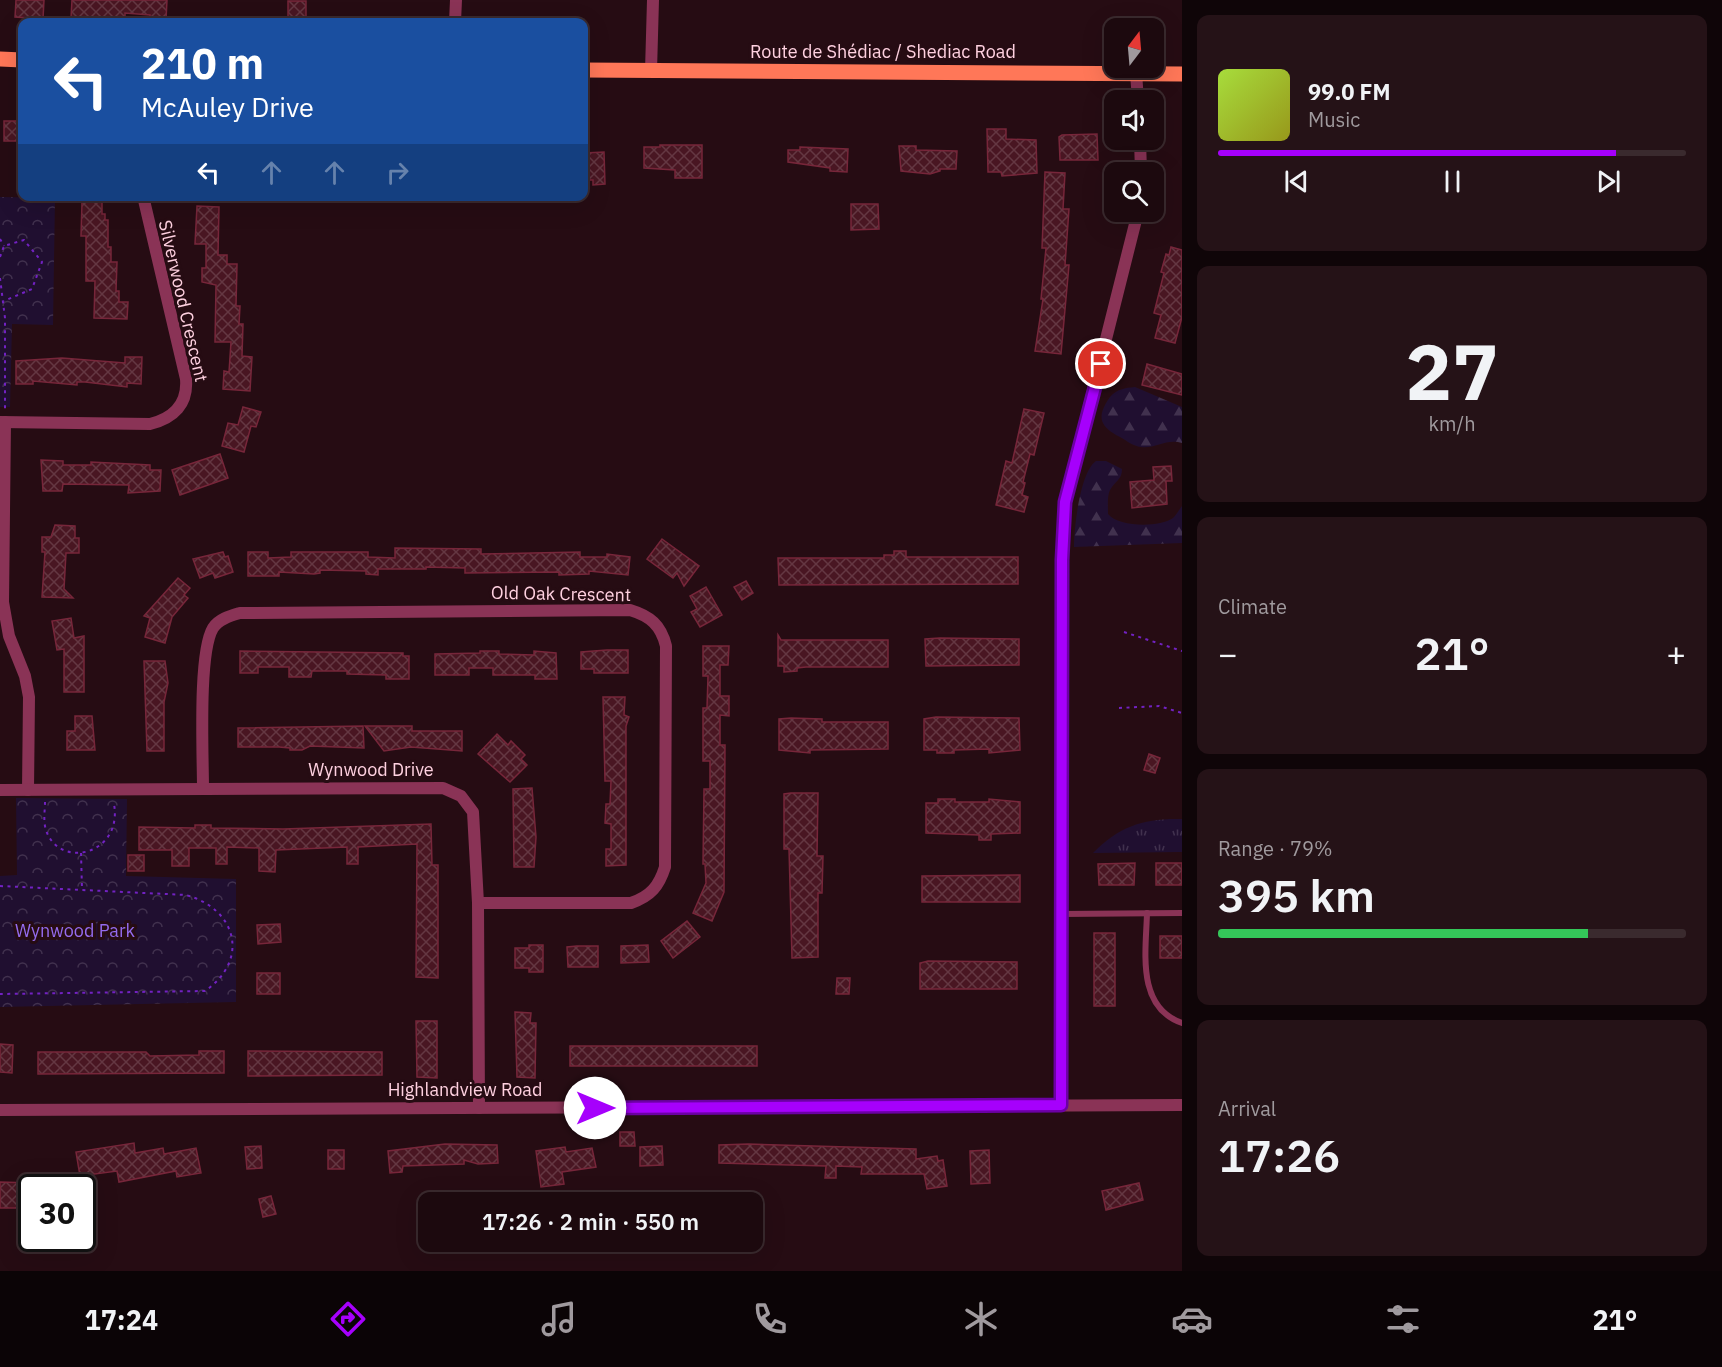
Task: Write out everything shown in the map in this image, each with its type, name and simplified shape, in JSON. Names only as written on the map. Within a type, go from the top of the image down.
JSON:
[{"type":"main road","points":[[0,59],[18,60]]},
{"type":"main road","name":"Route de Shédiac / Shediac Road","points":[[588,70],[1104,73]]},
{"type":"main road","name":"Route de Shédiac / Shediac Road","points":[[1164,74],[1182,74]]},
{"type":"street","points":[[455,18],[456,0]]},
{"type":"street","points":[[651,71],[653,0]]},
{"type":"street","name":"Silverwood Crescent","points":[[3,422],[150,424],[167,420],[177,411],[187,390],[186,379],[144,201]]},
{"type":"street","points":[[1061,1105],[1062,560],[1065,502],[1135,222]]},
{"type":"street","points":[[3,422],[2,602],[9,636],[25,676],[29,697],[28,790]]},
{"type":"street","name":"Old Oak Crescent","points":[[203,789],[205,656],[214,626],[225,618],[252,613],[630,610],[644,614],[655,622],[663,634],[666,646],[665,867],[661,881],[645,898],[632,903],[478,903]]},
{"type":"street","name":"Wynwood Drive","points":[[0,790],[443,788],[461,796],[473,812],[478,903],[479,1108]]},
{"type":"street","name":"Highlandview Road","points":[[0,1110],[1182,1105]]},
{"type":"lane","points":[[1147,913],[1146,972],[1150,993],[1161,1009],[1182,1023]]},
{"type":"lane","points":[[1061,914],[1182,913]]},
{"type":"path","points":[[0,239],[4,246],[0,257]]},
{"type":"path","points":[[4,246],[24,240],[42,262],[32,289],[4,301]]},
{"type":"path","points":[[0,278],[4,301],[3,422]]},
{"type":"path","points":[[1124,632],[1182,651]]},
{"type":"path","points":[[1119,708],[1159,706],[1182,713]]},
{"type":"path","points":[[45,790],[45,822],[50,839],[61,848],[81,853],[103,844],[115,826],[116,813],[111,790]]},
{"type":"path","points":[[81,853],[82,889]]},
{"type":"path","points":[[0,886],[186,895],[208,903],[225,919],[231,930],[231,964],[225,975],[205,991],[0,994]]},
{"type":"green space","points":[[0,197],[18,197],[18,201],[55,201],[53,325],[12,324],[10,407],[0,407]]},
{"type":"green space","points":[[1135,387],[1182,407],[1182,443],[1171,442],[1151,447],[1138,446],[1108,429],[1102,421],[1105,404],[1118,391]]},
{"type":"green space","points":[[1096,461],[1106,461],[1122,469],[1120,478],[1109,492],[1108,514],[1120,522],[1149,525],[1173,518],[1182,506],[1182,543],[1074,547],[1082,488],[1090,467]]},
{"type":"green space","name":"Wynwood Park","points":[[16,798],[127,799],[126,876],[236,879],[236,1002],[0,1007],[0,876],[17,875]]},
{"type":"green space","points":[[1182,819],[1182,852],[1093,853],[1113,836],[1133,825],[1156,820]]},
{"type":"building","points":[[16,0],[44,0],[43,18],[15,17]]},
{"type":"building","points":[[72,0],[167,0],[166,18],[150,18],[150,15],[125,13],[125,18],[71,18]]},
{"type":"building","points":[[288,1],[306,1],[306,18],[288,18]]},
{"type":"building","points":[[4,121],[18,121],[18,141],[4,141]]},
{"type":"building","points":[[987,129],[1006,129],[1006,139],[1036,140],[1037,173],[1002,176],[1001,172],[988,172]]},
{"type":"building","points":[[1097,134],[1098,160],[1060,160],[1059,137]]},
{"type":"building","points":[[660,145],[702,145],[702,178],[675,178],[675,170],[644,168],[644,147],[660,147]]},
{"type":"building","points":[[899,146],[916,146],[916,150],[957,151],[956,169],[940,169],[930,174],[901,171]]},
{"type":"building","points":[[800,147],[848,149],[847,172],[830,171],[830,168],[788,162],[788,150],[800,150]]},
{"type":"building","points":[[604,152],[605,184],[593,185],[593,180],[588,180],[588,153]]},
{"type":"building","points":[[1045,172],[1065,173],[1063,209],[1069,209],[1065,265],[1069,265],[1061,354],[1035,351],[1043,299],[1041,299],[1046,248],[1042,248]]},
{"type":"building","points":[[82,202],[102,202],[102,214],[105,214],[105,220],[108,220],[108,247],[111,247],[111,262],[117,262],[116,291],[119,291],[119,302],[128,302],[127,319],[94,318],[95,281],[86,281],[86,236],[81,236]]},
{"type":"building","points":[[851,204],[878,204],[879,229],[851,230]]},
{"type":"building","points":[[197,206],[219,207],[218,255],[227,255],[227,264],[237,264],[236,306],[240,306],[239,324],[243,324],[242,356],[252,357],[250,391],[223,389],[224,371],[229,372],[231,342],[215,342],[216,285],[202,282],[202,268],[206,268],[206,244],[195,244]]},
{"type":"building","points":[[1171,247],[1182,250],[1182,317],[1175,343],[1155,338],[1161,315],[1154,313],[1164,273],[1161,272],[1166,254],[1169,255]]},
{"type":"building","points":[[125,357],[142,357],[141,384],[127,383],[127,387],[85,382],[77,382],[77,385],[33,381],[33,384],[16,384],[16,361],[62,358],[125,363]]},
{"type":"building","points":[[1147,364],[1182,374],[1182,395],[1142,385]]},
{"type":"building","points":[[243,407],[261,412],[256,427],[251,426],[244,452],[222,446],[228,423],[238,425]]},
{"type":"building","points":[[1024,409],[1044,413],[1034,455],[1030,454],[1023,482],[1025,483],[1022,495],[1028,497],[1024,512],[996,505],[1006,461],[1012,463]]},
{"type":"building","points":[[220,454],[228,478],[180,495],[172,470]]},
{"type":"building","points":[[41,460],[63,461],[63,465],[91,465],[91,462],[150,465],[150,470],[161,470],[160,491],[128,493],[129,485],[63,484],[62,491],[43,491]]},
{"type":"building","points":[[1171,466],[1172,481],[1166,481],[1167,504],[1132,508],[1130,482],[1154,480],[1153,467]]},
{"type":"building","points":[[55,525],[75,526],[75,538],[79,538],[79,553],[66,553],[64,589],[73,598],[42,597],[45,552],[42,552],[42,537],[51,537]]},
{"type":"building","points":[[662,539],[699,566],[684,586],[677,573],[673,578],[647,559]]},
{"type":"building","points":[[395,548],[481,549],[481,554],[580,552],[580,557],[607,557],[607,554],[630,557],[628,575],[589,571],[589,574],[559,575],[559,572],[465,573],[465,568],[426,567],[426,569],[378,569],[378,575],[366,574],[366,571],[320,570],[320,573],[314,574],[279,572],[279,576],[248,576],[248,552],[268,552],[268,558],[291,557],[291,552],[368,552],[368,557],[395,558]]},
{"type":"building","points":[[894,551],[906,551],[906,557],[1018,557],[1018,584],[779,585],[778,558],[884,558],[884,555],[894,555]]},
{"type":"building","points":[[223,552],[225,557],[228,556],[233,572],[215,578],[213,573],[200,578],[193,559]]},
{"type":"building","points":[[178,578],[190,588],[184,595],[188,598],[172,617],[165,643],[145,637],[150,618],[144,616]]},
{"type":"building","points":[[746,581],[753,593],[742,600],[734,587]]},
{"type":"building","points":[[706,587],[722,615],[700,627],[691,612],[697,609],[690,596]]},
{"type":"building","points":[[71,618],[74,638],[84,636],[84,692],[64,692],[64,649],[57,650],[52,621]]},
{"type":"building","points":[[778,635],[781,640],[888,640],[888,667],[806,667],[797,668],[797,671],[784,672],[784,666],[778,666]]},
{"type":"building","points":[[925,639],[1019,639],[1019,665],[926,666]]},
{"type":"building","points":[[703,646],[729,646],[728,665],[720,665],[720,696],[729,696],[729,716],[720,715],[720,745],[725,745],[724,892],[712,921],[693,913],[706,883],[705,864],[703,864],[704,789],[710,789],[710,761],[703,761],[703,708],[707,708],[708,676],[703,676]]},
{"type":"building","points":[[628,650],[628,673],[594,673],[594,669],[581,669],[581,652]]},
{"type":"building","points":[[240,651],[403,653],[403,656],[409,656],[409,679],[386,679],[386,675],[347,674],[347,671],[312,671],[311,677],[289,677],[289,667],[258,667],[258,673],[240,673]]},
{"type":"building","points":[[480,651],[534,655],[534,651],[556,653],[557,679],[535,679],[535,675],[493,675],[493,668],[469,668],[469,675],[435,675],[435,654],[480,653]]},
{"type":"building","points":[[144,661],[165,661],[168,683],[164,702],[164,751],[147,751]]},
{"type":"building","points":[[603,697],[625,697],[624,715],[629,717],[626,726],[626,865],[606,866],[606,849],[611,849],[611,824],[605,823],[606,804],[610,804],[611,781],[605,781]]},
{"type":"building","points":[[75,716],[92,716],[95,750],[67,750],[67,731],[75,731]]},
{"type":"building","points":[[936,717],[1019,718],[1020,750],[989,753],[989,749],[954,750],[954,753],[937,753],[937,750],[924,750],[924,719]]},
{"type":"building","points":[[779,719],[822,719],[822,722],[888,722],[888,749],[810,750],[810,753],[779,750]]},
{"type":"building","points":[[363,726],[364,748],[310,746],[302,750],[290,750],[290,748],[279,747],[238,747],[238,728]]},
{"type":"building","points":[[365,726],[412,726],[412,731],[462,731],[462,751],[411,747],[384,751]]},
{"type":"building","points":[[497,734],[508,745],[511,741],[525,755],[521,759],[527,765],[510,782],[478,754]]},
{"type":"building","points":[[1149,754],[1160,758],[1155,773],[1144,770]]},
{"type":"building","points":[[532,788],[536,837],[534,867],[514,867],[513,789]]},
{"type":"building","points":[[818,793],[817,856],[823,856],[822,893],[818,893],[818,957],[792,958],[789,849],[784,849],[784,794]]},
{"type":"building","points":[[938,799],[955,799],[955,802],[989,802],[989,799],[1020,802],[1020,833],[991,834],[991,840],[979,840],[979,835],[926,833],[926,803],[938,803]]},
{"type":"building","points":[[431,824],[432,865],[438,865],[438,978],[416,977],[417,844],[358,847],[358,864],[347,864],[347,847],[276,850],[275,872],[259,871],[259,848],[227,847],[227,864],[216,864],[216,848],[189,848],[189,866],[172,866],[172,850],[139,850],[139,827],[195,828],[195,825],[211,825],[211,828],[283,829]]},
{"type":"building","points":[[128,855],[144,855],[144,871],[128,871]]},
{"type":"building","points":[[1135,863],[1134,885],[1099,885],[1098,864]]},
{"type":"building","points":[[1156,863],[1182,863],[1182,885],[1156,885]]},
{"type":"building","points":[[1020,875],[1020,902],[922,902],[922,876]]},
{"type":"building","points":[[687,921],[700,937],[673,958],[661,941]]},
{"type":"building","points":[[280,924],[281,942],[258,944],[257,925]]},
{"type":"building","points":[[1094,933],[1115,933],[1115,1006],[1094,1006]]},
{"type":"building","points":[[1160,936],[1182,936],[1182,958],[1160,958]]},
{"type":"building","points":[[529,945],[543,945],[543,972],[529,972],[529,968],[515,968],[515,948],[529,948]]},
{"type":"building","points":[[648,945],[649,962],[621,963],[621,946]]},
{"type":"building","points":[[598,946],[598,967],[568,967],[567,947]]},
{"type":"building","points":[[928,961],[1017,962],[1017,989],[920,989],[920,963]]},
{"type":"building","points":[[257,973],[280,973],[280,994],[257,994]]},
{"type":"building","points":[[837,978],[850,978],[849,994],[836,994]]},
{"type":"building","points":[[515,1012],[531,1013],[530,1023],[536,1023],[535,1078],[517,1077]]},
{"type":"building","points":[[416,1021],[437,1021],[437,1078],[417,1077]]},
{"type":"building","points":[[0,1044],[13,1045],[12,1073],[0,1072]]},
{"type":"building","points":[[570,1046],[757,1046],[757,1066],[570,1066]]},
{"type":"building","points":[[199,1051],[224,1051],[224,1073],[38,1074],[38,1052],[146,1052],[150,1056],[199,1055]]},
{"type":"building","points":[[248,1051],[382,1052],[382,1075],[248,1076]]},
{"type":"building","points":[[620,1132],[634,1132],[635,1146],[620,1146]]},
{"type":"building","points":[[134,1143],[135,1153],[163,1148],[164,1154],[196,1148],[201,1173],[177,1177],[176,1171],[119,1182],[117,1171],[80,1174],[76,1152]]},
{"type":"building","points":[[445,1144],[497,1145],[498,1163],[478,1164],[464,1160],[464,1164],[403,1166],[402,1172],[390,1173],[388,1151]]},
{"type":"building","points":[[719,1145],[916,1149],[916,1159],[937,1156],[938,1161],[943,1160],[947,1186],[927,1189],[924,1174],[861,1174],[862,1167],[836,1166],[836,1178],[825,1178],[826,1166],[719,1163]]},
{"type":"building","points":[[261,1146],[262,1168],[247,1169],[245,1147]]},
{"type":"building","points":[[662,1146],[663,1165],[640,1166],[640,1147]]},
{"type":"building","points":[[565,1147],[566,1152],[592,1148],[596,1167],[562,1172],[564,1184],[541,1187],[536,1151]]},
{"type":"building","points":[[328,1150],[344,1150],[344,1169],[328,1169]]},
{"type":"building","points":[[989,1150],[990,1183],[971,1184],[970,1151]]},
{"type":"building","points":[[0,1182],[18,1183],[18,1208],[0,1208]]},
{"type":"building","points":[[1139,1183],[1143,1200],[1106,1210],[1102,1191]]},
{"type":"building","points":[[271,1196],[276,1214],[263,1217],[259,1199]]},
{"type":"route","points":[[595,1108],[1061,1105],[1062,560],[1065,502],[1101,364]]}]
